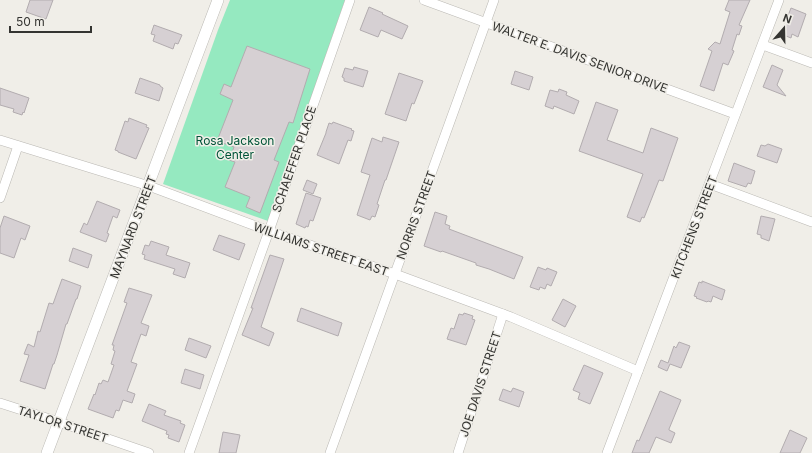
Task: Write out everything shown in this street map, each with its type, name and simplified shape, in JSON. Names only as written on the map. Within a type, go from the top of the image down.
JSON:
[{"type":"street","name":"MAYNARD STREET","points":[[47,453],[218,0]]},
{"type":"street","name":"SCHAEFFER PLACE","points":[[189,453],[350,0]]},
{"type":"street","name":"WALTER E. DAVIS SENIOR DRIVE","points":[[424,0],[736,114]]},
{"type":"street","name":"NORRIS STREET","points":[[330,453],[494,0]]},
{"type":"street","name":"KITCHENS STREET","points":[[607,453],[779,0]]},
{"type":"street","points":[[763,44],[812,63]]},
{"type":"street","name":"WILLIAMS STREET EAST","points":[[0,140],[148,186],[269,231],[395,274],[503,314],[638,371]]},
{"type":"street","points":[[0,198],[18,146]]},
{"type":"street","points":[[710,184],[812,222]]},
{"type":"street","name":"JOE DAVIS STREET","points":[[458,453],[503,314]]},
{"type":"street","name":"TAYLOR STREET","points":[[0,403],[149,453]]},
{"type":"green space","name":"Rosa Jackson Center","points":[[230,0],[345,0],[268,221],[163,184]]},
{"type":"building","points":[[30,0],[53,0],[46,19],[26,12]]},
{"type":"building","points":[[729,0],[750,0],[739,25],[742,26],[739,35],[737,34],[732,50],[734,51],[728,65],[723,63],[714,91],[700,86],[712,51],[708,49],[715,42],[720,44],[730,12],[725,10]]},
{"type":"building","points":[[369,7],[408,26],[402,39],[381,30],[378,37],[360,30]]},
{"type":"building","points":[[791,8],[806,14],[798,37],[792,34],[791,38],[781,34]]},
{"type":"building","points":[[154,25],[182,35],[178,44],[175,43],[173,49],[153,41],[155,35],[151,34]]},
{"type":"building","points":[[247,46],[310,69],[293,123],[289,122],[274,160],[279,162],[260,213],[246,207],[250,197],[225,187],[235,162],[229,160],[234,147],[217,141],[233,100],[220,94],[224,84],[231,87]]},
{"type":"building","points":[[772,65],[783,70],[777,85],[786,96],[763,87]]},
{"type":"building","points":[[354,67],[368,71],[363,87],[344,81],[344,78],[342,77],[345,68],[353,70]]},
{"type":"building","points":[[515,71],[533,77],[529,90],[511,84]]},
{"type":"building","points":[[399,73],[423,81],[414,104],[412,103],[406,121],[385,114]]},
{"type":"building","points":[[140,78],[160,85],[163,88],[159,101],[135,93]]},
{"type":"building","points":[[0,88],[29,98],[22,115],[13,112],[14,109],[0,105]]},
{"type":"building","points":[[559,89],[567,92],[566,95],[579,101],[574,114],[554,106],[553,109],[545,106],[550,90],[558,92]]},
{"type":"building","points":[[596,102],[618,110],[607,140],[643,153],[651,128],[678,138],[663,181],[659,180],[644,218],[642,217],[640,222],[627,217],[643,174],[579,151]]},
{"type":"building","points":[[129,118],[147,125],[146,127],[149,128],[136,159],[115,150],[125,121],[128,122]]},
{"type":"building","points":[[333,122],[354,131],[351,141],[348,140],[339,164],[317,155],[329,123],[332,124]]},
{"type":"building","points":[[383,137],[399,142],[377,204],[379,205],[375,217],[372,216],[370,220],[357,215],[370,175],[361,172],[372,138],[382,142]]},
{"type":"building","points":[[768,144],[782,149],[777,163],[757,156],[761,145],[765,146]]},
{"type":"building","points":[[734,163],[755,171],[751,184],[748,183],[746,187],[728,181]]},
{"type":"building","points":[[307,180],[317,184],[313,194],[303,190]]},
{"type":"building","points":[[306,193],[321,198],[313,221],[310,220],[308,227],[306,226],[305,228],[296,224]]},
{"type":"building","points":[[97,201],[120,210],[117,218],[113,216],[107,233],[109,234],[106,242],[80,232],[84,223],[87,225]]},
{"type":"building","points":[[435,212],[447,216],[445,224],[450,226],[449,229],[523,257],[514,279],[476,265],[476,263],[424,246]]},
{"type":"building","points":[[4,216],[30,226],[25,240],[21,238],[14,258],[0,253],[0,228]]},
{"type":"building","points":[[761,216],[775,219],[769,241],[761,238],[761,235],[757,234]]},
{"type":"building","points":[[219,235],[245,244],[239,260],[213,250]]},
{"type":"building","points":[[151,241],[169,247],[166,255],[190,263],[185,278],[173,274],[175,269],[144,259],[145,255],[142,254],[145,245],[149,246]]},
{"type":"building","points":[[73,248],[92,255],[88,268],[69,261]]},
{"type":"building","points":[[270,255],[284,259],[261,327],[274,333],[269,346],[242,335],[253,308],[251,308]]},
{"type":"building","points":[[538,267],[546,270],[547,268],[557,272],[551,286],[547,284],[545,289],[540,287],[539,290],[530,287]]},
{"type":"building","points":[[62,279],[81,286],[66,324],[45,389],[20,381],[29,355],[24,354],[28,344],[34,347],[38,331],[40,332],[49,303],[53,304]]},
{"type":"building","points":[[702,281],[725,290],[722,300],[713,296],[711,302],[696,298],[697,297],[694,296],[699,282],[702,283]]},
{"type":"building","points":[[129,288],[152,295],[141,323],[149,326],[146,336],[141,334],[131,362],[137,364],[127,391],[135,394],[132,403],[123,400],[119,411],[116,410],[113,418],[88,409],[99,383],[101,384],[103,380],[108,382],[114,365],[111,364],[115,351],[113,350],[114,345],[112,345],[127,303],[124,302]]},
{"type":"building","points":[[563,299],[576,306],[565,327],[552,320]]},
{"type":"building","points":[[301,308],[342,323],[338,336],[297,321]]},
{"type":"building","points":[[464,313],[473,316],[472,319],[475,320],[466,345],[447,339],[451,328],[454,329],[459,314],[463,315]]},
{"type":"building","points":[[189,338],[211,346],[206,358],[185,350]]},
{"type":"building","points":[[679,342],[690,346],[681,368],[670,364],[667,371],[658,367],[661,360],[668,363],[674,346],[676,348]]},
{"type":"building","points":[[584,365],[603,373],[590,404],[578,399],[580,393],[573,390]]},
{"type":"building","points":[[185,369],[204,375],[200,389],[181,383]]},
{"type":"building","points":[[513,388],[524,392],[519,407],[499,400],[503,389],[511,392]]},
{"type":"building","points":[[660,391],[681,400],[669,429],[675,433],[671,443],[656,437],[649,453],[632,453],[637,440],[639,441]]},
{"type":"building","points":[[149,404],[166,411],[164,415],[181,421],[180,423],[185,425],[179,442],[168,438],[169,435],[166,434],[167,431],[142,421]]},
{"type":"building","points":[[790,430],[807,438],[800,453],[780,453]]},
{"type":"building","points":[[223,432],[240,435],[236,453],[219,453]]}]
